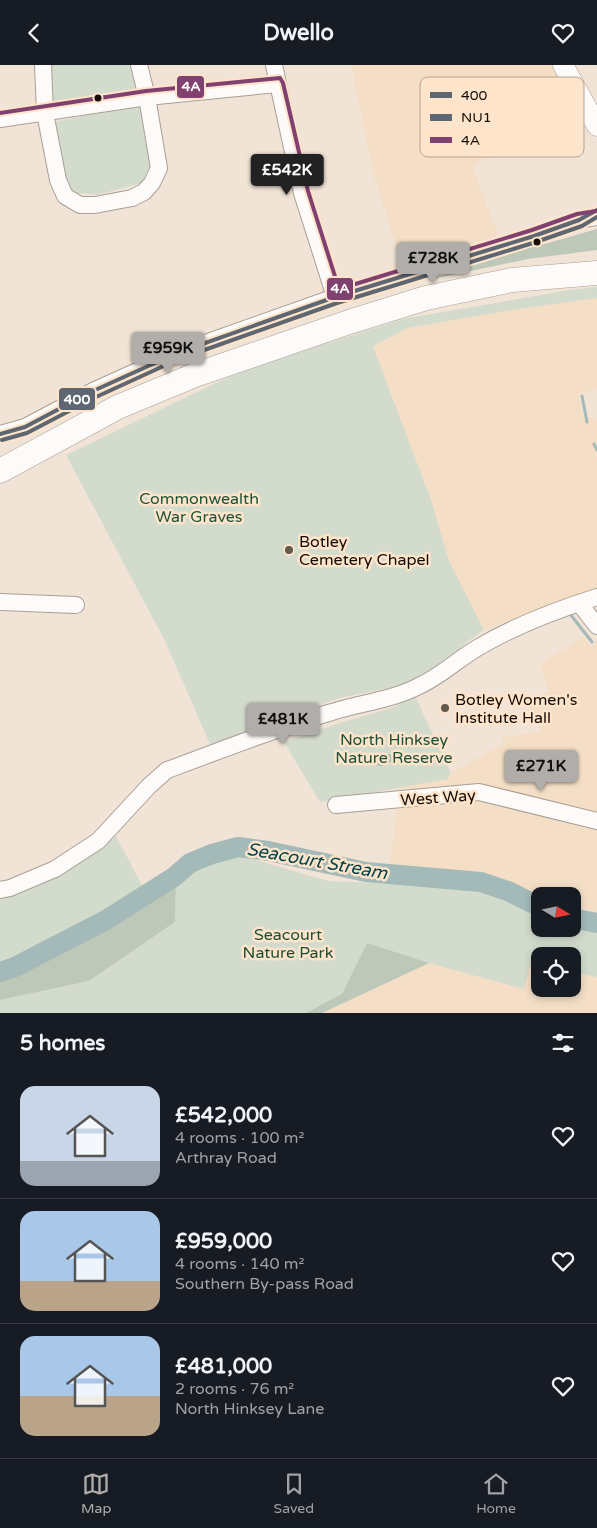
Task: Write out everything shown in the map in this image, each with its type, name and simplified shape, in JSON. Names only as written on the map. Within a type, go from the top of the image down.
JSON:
[{"type":"highway","points":[[0,455],[40,431],[113,394],[190,361],[277,331],[421,285],[508,266],[597,258]]},
{"type":"highway","points":[[0,471],[118,407],[195,375],[349,321],[426,298],[512,280],[597,273]]},
{"type":"main road","points":[[563,65],[570,77]]},
{"type":"main road","points":[[577,65],[583,77]]},
{"type":"main road","points":[[584,78],[597,102]]},
{"type":"main road","points":[[584,103],[597,127]]},
{"type":"street","points":[[43,65],[45,113],[58,180],[65,196],[80,205],[95,205],[132,198],[144,193],[152,183],[159,168],[147,97],[138,65]]},
{"type":"street","points":[[274,65],[302,193],[335,297]]},
{"type":"street","points":[[0,119],[147,97],[277,84]]},
{"type":"street","points":[[0,434],[25,427],[93,391],[177,353],[335,297],[534,237],[579,220],[597,210]]},
{"type":"street","points":[[579,220],[597,217]]},
{"type":"street","points":[[3,885],[55,869],[98,841],[149,786],[167,770],[331,712],[412,689],[446,671],[477,648],[522,624],[597,597]]},
{"type":"street","points":[[0,601],[76,605]]},
{"type":"street","points":[[580,603],[597,626]]},
{"type":"street","name":"West Way","points":[[336,805],[479,792],[597,821]]},
{"type":"shaded area","points":[[351,65],[556,65],[562,77],[420,77],[420,157],[490,157],[472,165],[498,235],[403,267],[374,177]]},
{"type":"shaded area","points":[[597,298],[597,389],[578,394],[584,420],[597,417],[597,590],[584,593],[484,630],[449,561],[431,500],[373,346],[408,328],[505,311]]},
{"type":"shaded area","points":[[583,638],[592,646],[595,641],[597,644],[597,912],[581,908],[581,887],[531,887],[531,892],[480,875],[390,863],[397,805],[394,789],[448,779],[451,773],[503,744],[502,738],[540,731],[527,702],[549,691],[540,663]]},
{"type":"shaded area","points":[[429,963],[523,989],[531,965],[531,997],[581,997],[581,974],[597,977],[597,1013],[322,1013]]},
{"type":"green space","points":[[47,65],[131,65],[139,91],[99,98],[49,102]]},
{"type":"green space","points":[[141,104],[154,158],[142,183],[97,195],[70,192],[50,123]]},
{"type":"green space","points":[[597,229],[597,250],[528,259],[432,279],[431,276],[532,244],[534,247]]},
{"type":"green space","name":"Commonwealth War Graves","points":[[597,287],[597,298],[505,311],[408,328],[373,346],[431,500],[449,561],[484,630],[468,641],[455,654],[400,686],[339,698],[210,744],[164,639],[66,455],[243,370],[403,319]]},
{"type":"green space","name":"North Hinksey Nature Reserve","points":[[415,696],[451,773],[448,779],[320,802],[284,742],[394,707]]},
{"type":"green space","points":[[116,836],[145,891],[99,918],[0,966],[0,900],[46,880],[76,864]]},
{"type":"green space","name":"Seacourt Nature Park","points":[[239,855],[328,881],[461,886],[498,892],[531,914],[531,937],[581,937],[581,929],[597,933],[597,977],[581,974],[581,947],[531,947],[531,965],[524,989],[429,963],[322,1013],[0,1013],[0,1000],[89,981],[175,922],[176,882],[198,866]]},
{"type":"green space","points":[[174,877],[176,882],[175,922],[89,981],[0,1000],[0,972],[15,967],[106,920]]},
{"type":"green space","points":[[367,943],[429,963],[322,1013],[306,1013],[342,994]]},
{"type":"water","points":[[388,754],[395,755],[396,760],[382,766],[375,765],[377,757]]},
{"type":"waterway","points":[[582,396],[587,422]]},
{"type":"waterway","points":[[594,444],[597,450]]},
{"type":"waterway","points":[[570,614],[592,642]]},
{"type":"waterway","name":"Seacourt Stream","points":[[0,972],[15,967],[106,920],[174,877],[190,863],[212,854],[238,847],[268,851],[366,872],[481,882],[508,891],[531,902]]},
{"type":"waterway","name":"Seacourt Stream","points":[[581,920],[597,923]]},
{"type":"transit line","name":"4A","points":[[0,113],[146,91],[280,78],[283,83],[308,191],[339,289],[532,230],[577,214],[596,211]]},
{"type":"transit line","name":"400","points":[[0,434],[25,427],[93,391],[177,353],[335,297],[534,236],[579,220],[597,210]]},
{"type":"transit line","name":"NU1","points":[[2,440],[27,433],[96,397],[179,359],[337,303],[536,242],[582,226],[597,217]]},
{"type":"place","name":"Botley Cemetery Chapel","points":[[289,550]]},
{"type":"place","name":"Botley Women's Institute Hall","points":[[445,708]]}]
